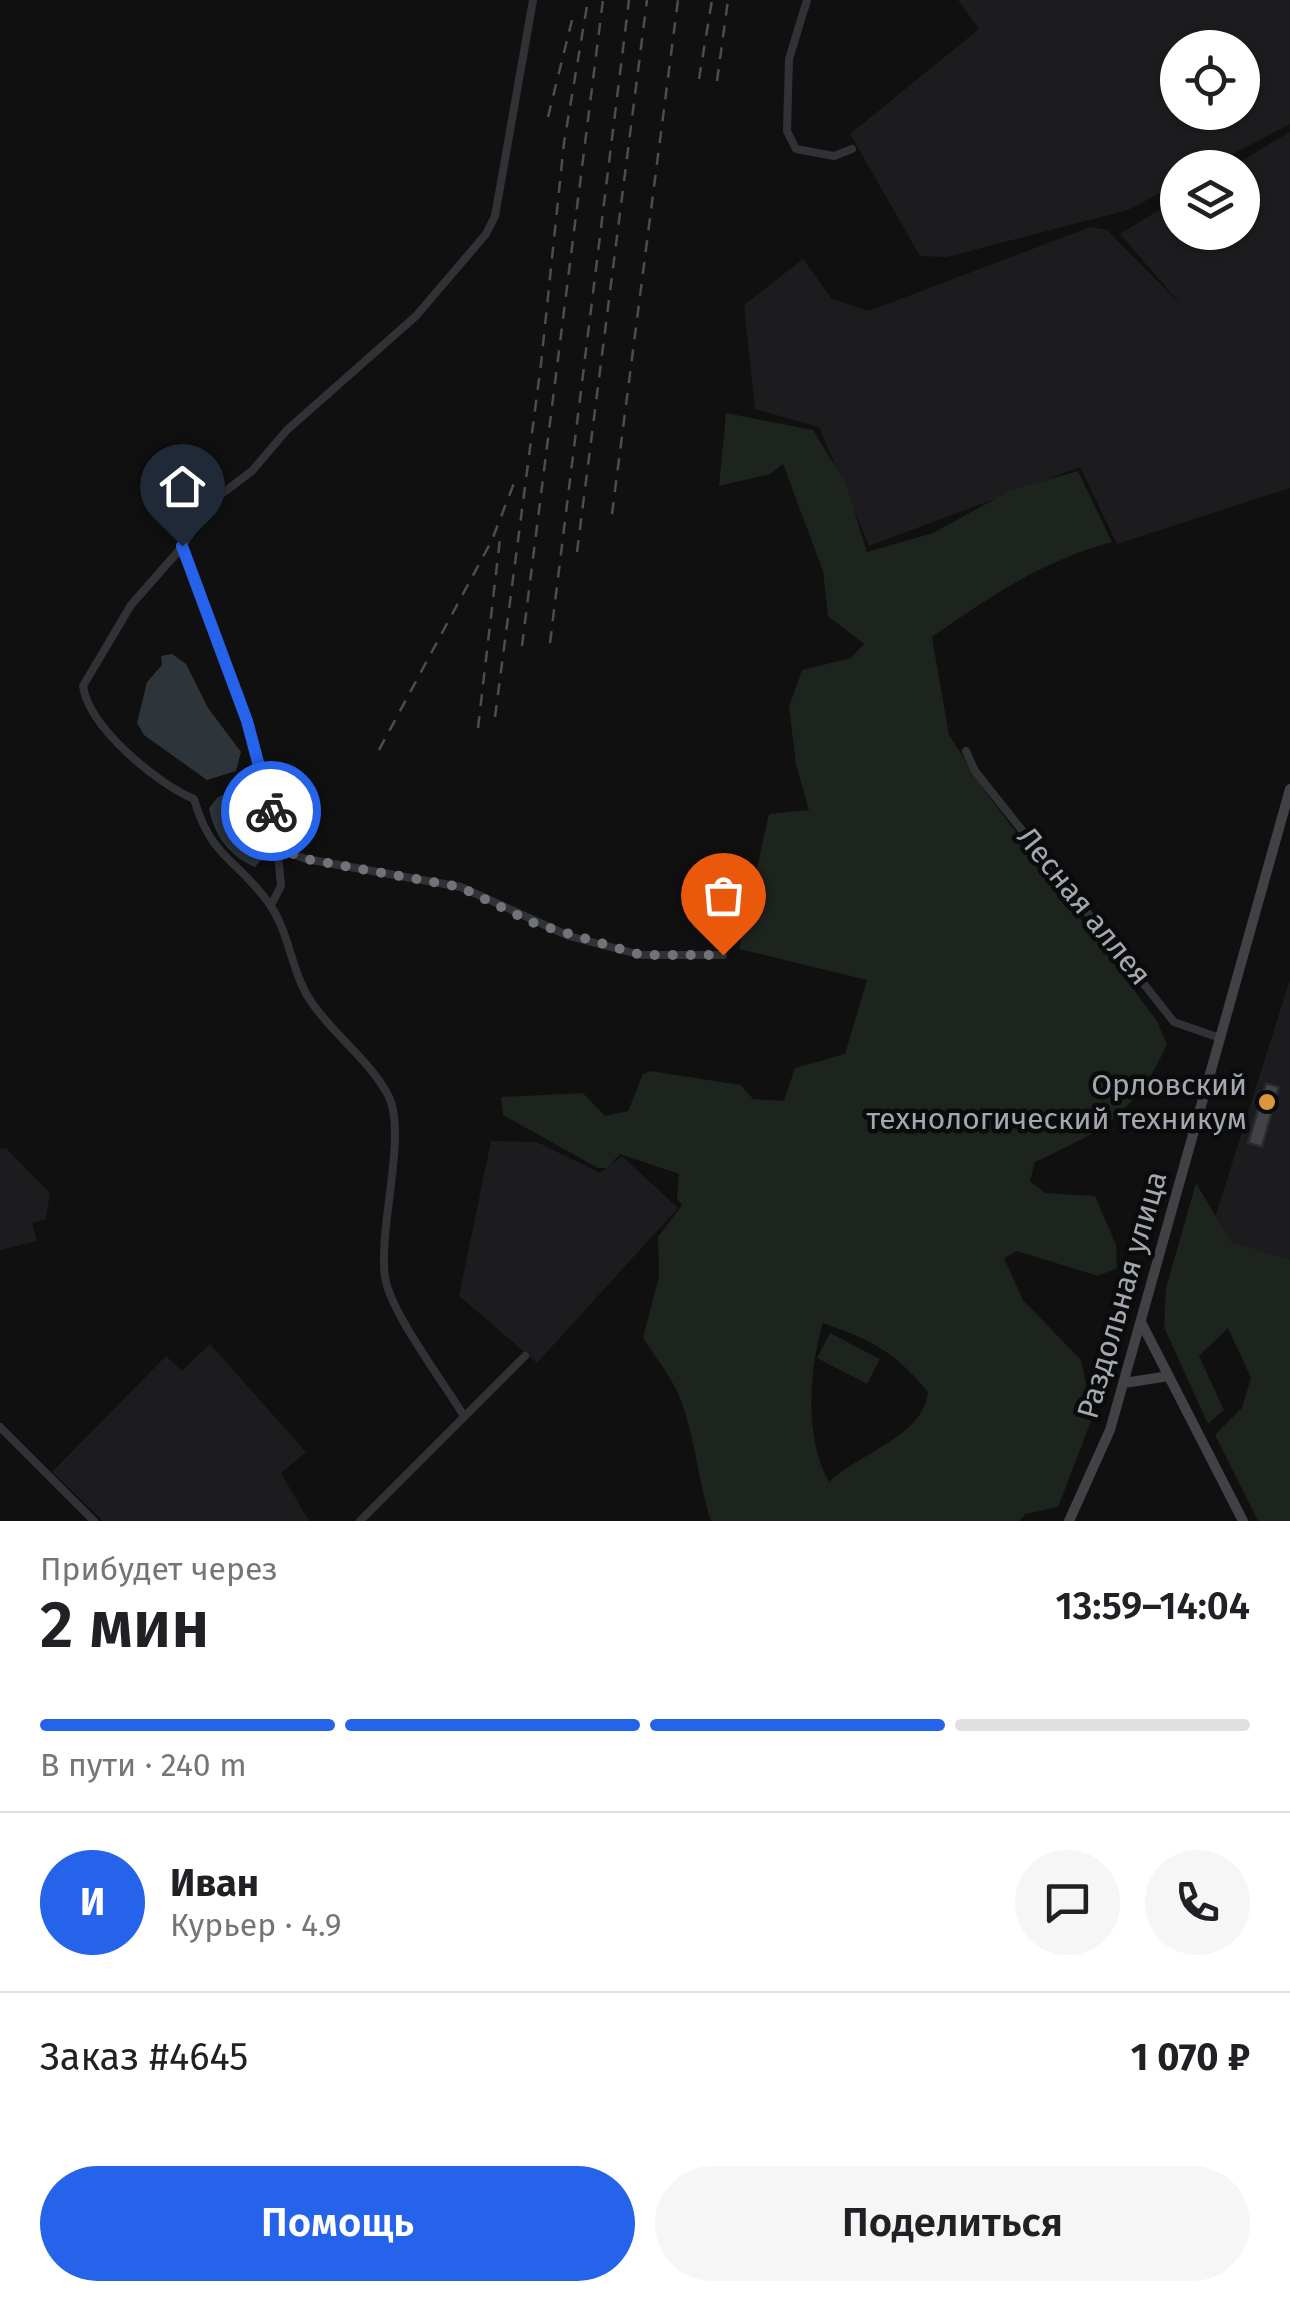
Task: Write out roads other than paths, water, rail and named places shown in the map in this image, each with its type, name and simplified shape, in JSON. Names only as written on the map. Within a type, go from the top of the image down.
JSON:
[{"type":"main road","name":"Раздольная улица","points":[[1069,1521],[1110,1430],[1285,822],[1290,789]]},
{"type":"main road","points":[[1142,1324],[1243,1521]]},
{"type":"main road","points":[[1124,1383],[1169,1376]]},
{"type":"street","points":[[464,1416],[385,1280],[385,1210],[394,1117],[388,1096],[349,1042],[312,1004],[298,980],[271,905],[218,852],[204,830],[194,799],[170,789],[109,732],[84,695],[84,679],[131,605],[182,546],[220,492],[252,471],[288,430],[416,316],[486,234],[494,216],[532,0]]},
{"type":"street","points":[[807,0],[789,59],[787,131],[796,149],[834,156],[852,149]]},
{"type":"street","points":[[182,546],[247,721],[278,848],[282,886],[271,905]]},
{"type":"street","name":"Лесная аллея","points":[[966,751],[975,771],[1174,1022],[1220,1038]]},
{"type":"street","points":[[278,848],[306,859],[477,892],[536,924],[602,946],[678,958],[723,955]]},
{"type":"street","points":[[360,1521],[526,1356]]},
{"type":"street","points":[[0,1428],[94,1521]]},
{"type":"railway","points":[[495,717],[541,364],[564,143],[588,0]]},
{"type":"railway","points":[[522,646],[603,0]]},
{"type":"railway","points":[[550,643],[629,0]]},
{"type":"railway","points":[[577,552],[647,0]]},
{"type":"railway","points":[[612,514],[678,0]]},
{"type":"railway","points":[[699,79],[712,0]]},
{"type":"railway","points":[[717,81],[728,0]]},
{"type":"railway","points":[[548,117],[572,20]]},
{"type":"railway","points":[[379,750],[492,540],[516,478]]},
{"type":"railway","points":[[478,728],[500,539]]},
{"type":"place","name":"Орловский технологический техникум","points":[[1267,1102]]}]
